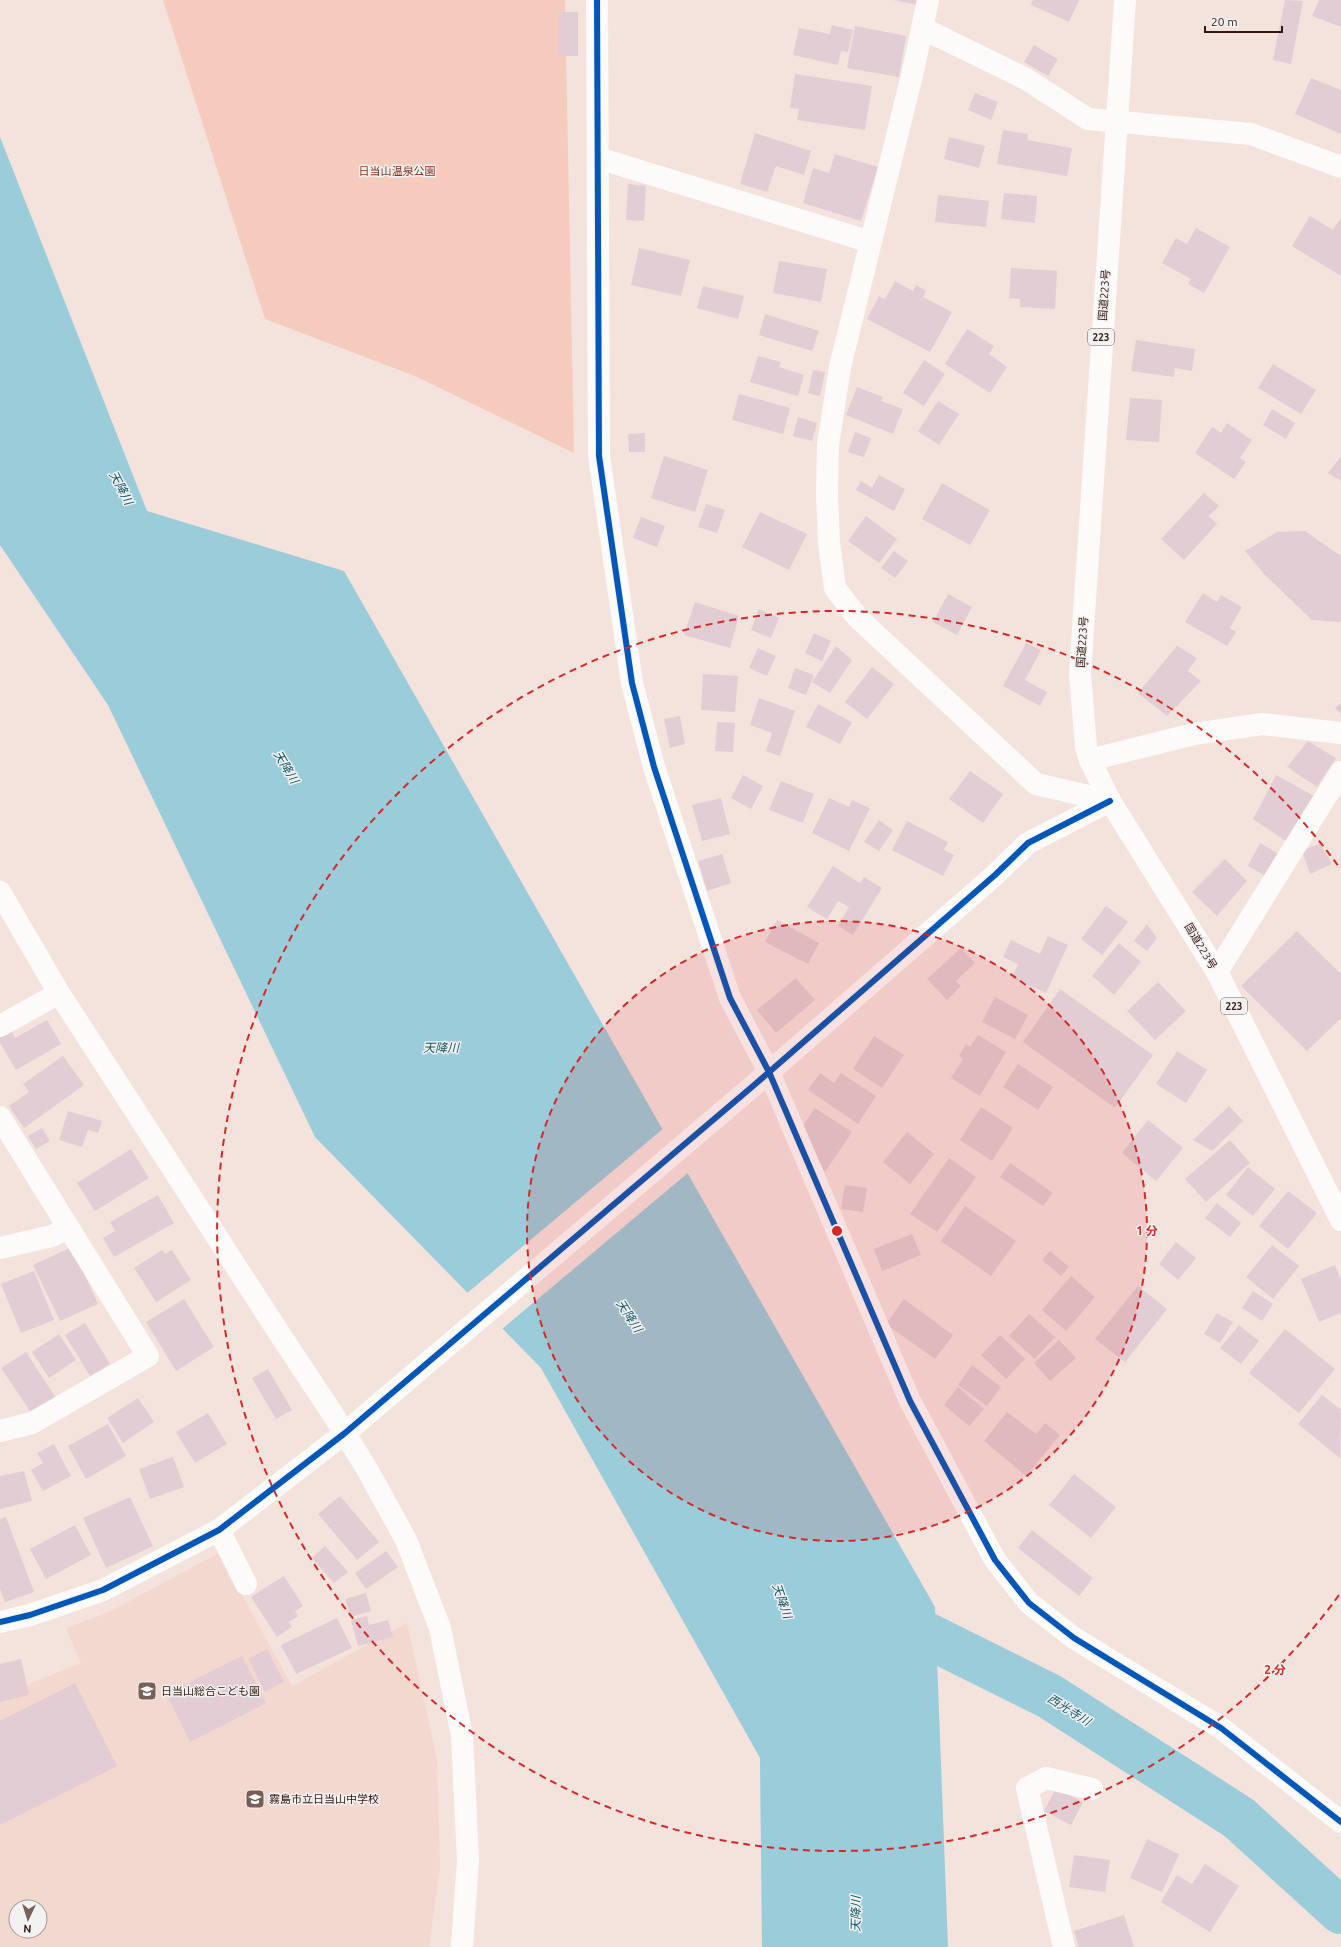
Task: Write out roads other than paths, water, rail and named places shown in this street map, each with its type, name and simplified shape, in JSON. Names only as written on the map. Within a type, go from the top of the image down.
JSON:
[{"type":"main road","points":[[597,0],[599,456],[632,683],[654,767],[730,998],[769,1072],[910,1401],[995,1560],[1029,1602],[1074,1638],[1221,1728],[1341,1822]]},
{"type":"main road","points":[[928,0],[913,71],[840,367],[828,445],[827,494],[829,543],[835,588],[858,617],[1036,784],[1110,801]]},
{"type":"main road","name":"国道223号","points":[[1124,0],[1080,674],[1086,748],[1090,760],[1110,801],[1217,972],[1341,1220]]},
{"type":"main road","points":[[922,28],[1026,79],[1088,119],[1251,134],[1341,167]]},
{"type":"main road","points":[[598,158],[871,242]]},
{"type":"main road","points":[[1090,760],[1194,734],[1262,724],[1341,733]]},
{"type":"main road","points":[[1217,972],[1341,772]]},
{"type":"main road","points":[[0,1622],[30,1615],[103,1590],[219,1530],[349,1429],[753,1086],[995,875],[1028,843],[1110,801]]},
{"type":"main road","points":[[0,892],[59,993],[349,1429],[367,1469],[406,1540],[440,1628],[462,1736],[468,1860],[462,1947]]},
{"type":"main road","points":[[0,1026],[59,993]]},
{"type":"main road","points":[[0,1117],[148,1356],[32,1423],[0,1431]]},
{"type":"main road","points":[[0,1248],[52,1236],[68,1228]]},
{"type":"main road","points":[[219,1530],[246,1584]]},
{"type":"main road","points":[[1064,1947],[1027,1788],[1046,1778],[1092,1789]]},
{"type":"water","name":"天降川","points":[[0,137],[147,511],[344,571],[935,1607],[948,1947],[762,1947],[760,1758],[541,1368],[315,1137],[108,705],[0,545]]},
{"type":"waterway","name":"西光寺川","points":[[880,1612],[1049,1696],[1239,1818],[1341,1911]]},
{"type":"place","name":"日当山総合こども園","points":[[147,1691]]},
{"type":"place","name":"霧島市立日当山中学校","points":[[255,1799]]},
{"type":"park label","name":"日当山温泉公園","points":[[397,171]]}]
